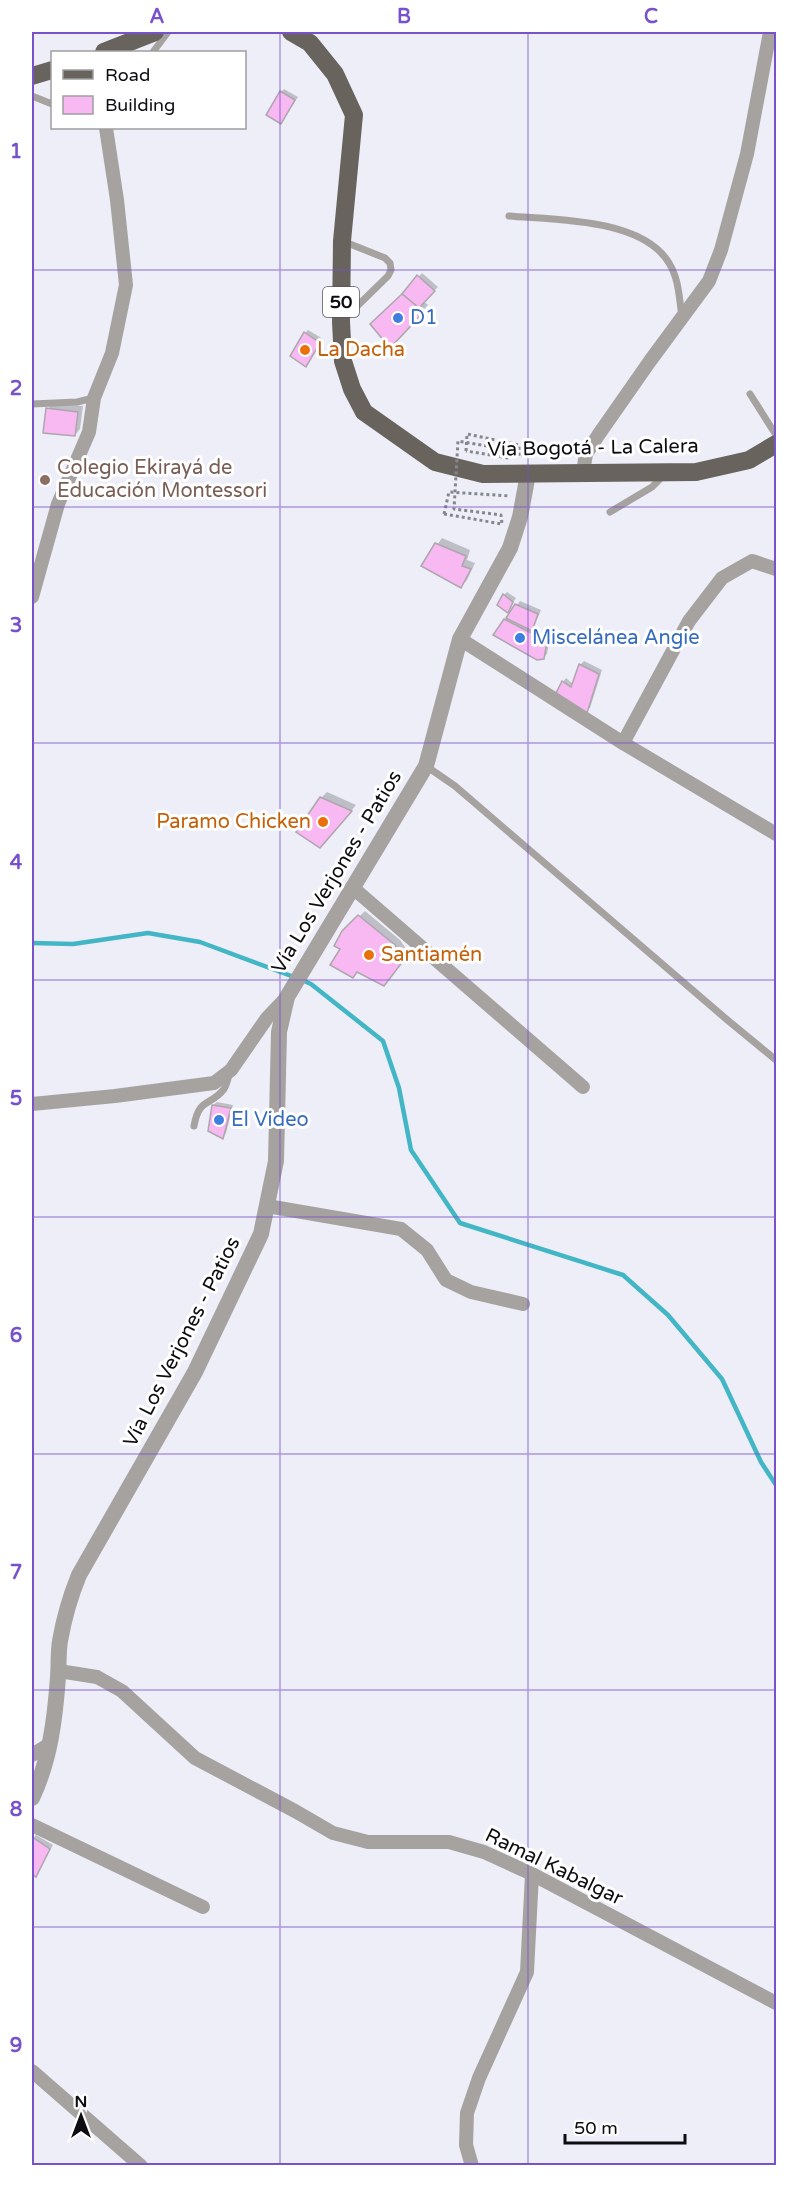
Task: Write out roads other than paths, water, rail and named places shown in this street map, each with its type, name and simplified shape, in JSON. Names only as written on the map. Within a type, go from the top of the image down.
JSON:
[{"type":"main road","points":[[107,51],[155,32]]},
{"type":"main road","name":"Vía Bogotá - La Calera","points":[[291,32],[310,43],[335,74],[354,115],[342,241],[341,321],[343,361],[352,389],[364,412],[435,462],[483,474],[529,465],[582,472],[696,472],[749,460],[777,444]]},
{"type":"main road","points":[[32,76],[51,70]]},
{"type":"street","points":[[582,472],[586,454],[622,399],[710,281],[721,250],[747,154],[770,32]]},
{"type":"street","points":[[32,597],[58,504],[89,432],[94,398],[112,353],[126,285],[106,129]]},
{"type":"street","name":"Vía Los Verjones - Patios","points":[[32,1798],[50,1744],[59,1643],[68,1603],[80,1575],[195,1372],[261,1234],[276,1161],[279,1032],[294,986],[426,766],[460,639],[510,548],[520,517],[529,465]]},
{"type":"street","points":[[623,743],[689,621],[722,578],[752,561],[777,569]]},
{"type":"street","points":[[460,639],[623,743],[777,834]]},
{"type":"street","points":[[352,886],[583,1087]]},
{"type":"street","points":[[32,1104],[214,1083],[231,1070],[267,1018],[294,986]]},
{"type":"street","points":[[267,1206],[401,1229],[427,1250],[446,1280],[471,1292],[523,1304]]},
{"type":"street","name":"Ramal Kabalgar","points":[[58,1671],[97,1677],[122,1690],[195,1758],[333,1833],[368,1842],[449,1842],[484,1852],[532,1874],[777,2003]]},
{"type":"street","points":[[32,1755],[50,1744]]},
{"type":"street","points":[[32,1825],[203,1907]]},
{"type":"street","points":[[472,2166],[466,2145],[467,2113],[479,2078],[527,1972],[532,1874]]},
{"type":"street","points":[[32,2071],[141,2166]]},
{"type":"lane","points":[[154,51],[168,32]]},
{"type":"lane","points":[[32,97],[51,104]]},
{"type":"lane","points":[[509,216],[585,223],[621,230],[648,241],[669,262],[678,282],[682,319]]},
{"type":"lane","points":[[341,321],[388,276],[391,270],[390,263],[385,258],[342,241]]},
{"type":"lane","points":[[750,394],[777,435]]},
{"type":"lane","points":[[32,404],[77,402],[94,398]]},
{"type":"lane","points":[[610,512],[652,487],[666,472]]},
{"type":"lane","points":[[426,766],[455,786],[724,1018],[777,1060]]},
{"type":"lane","points":[[194,1126],[196,1113],[200,1107],[223,1089],[231,1070]]},
{"type":"waterway","points":[[32,943],[73,944],[148,933],[200,942],[294,977]]},
{"type":"waterway","points":[[302,980],[311,984],[383,1041],[399,1088],[411,1150],[460,1223],[623,1275],[668,1315],[722,1379],[761,1462],[776,1485]]},
{"type":"place","name":"D1","points":[[398,318]]},
{"type":"place","name":"La Dacha","points":[[305,350]]},
{"type":"place","name":"Colegio Ekirayá de Educación Montessori","points":[[45,480]]},
{"type":"place","name":"Miscelánea Angie","points":[[520,638]]},
{"type":"place","name":"Paramo Chicken","points":[[323,822]]},
{"type":"place","name":"Santiamén","points":[[369,955]]},
{"type":"place","name":"El Video","points":[[219,1120]]}]
